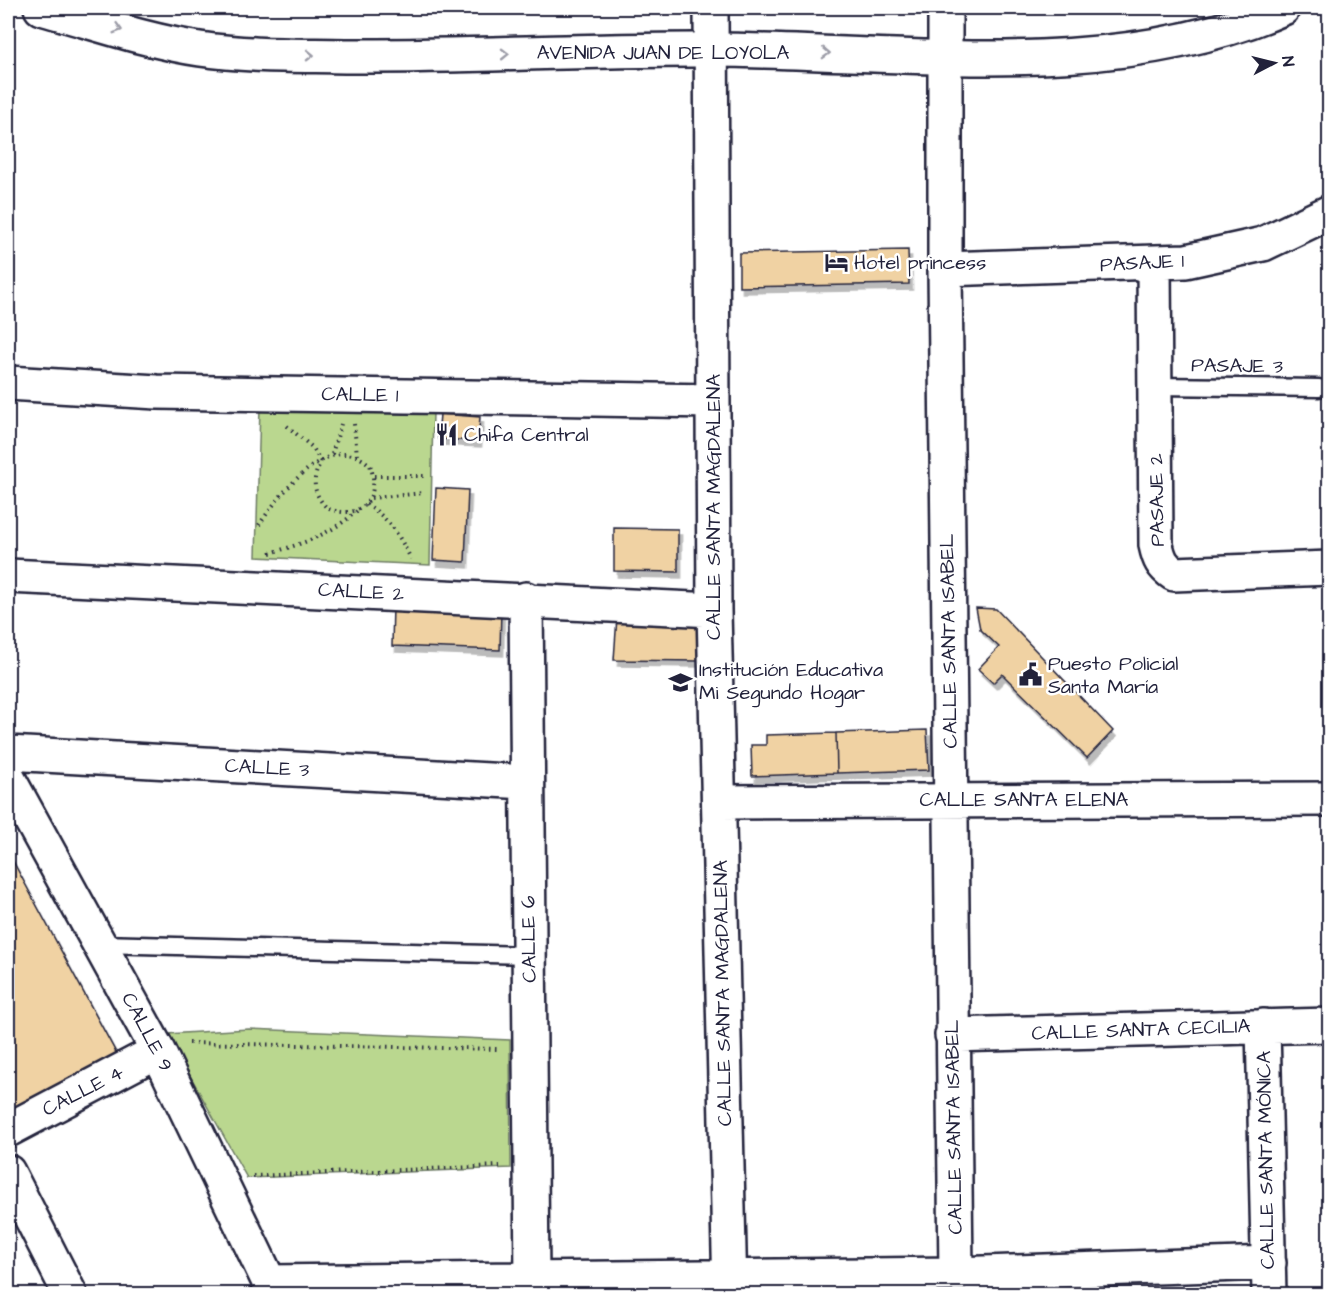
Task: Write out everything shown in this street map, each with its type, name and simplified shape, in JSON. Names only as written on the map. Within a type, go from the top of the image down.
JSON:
[{"type":"street","name":"AVENIDA JUAN DE LOYOLA","points":[[41,8],[156,40],[200,49],[249,53],[385,56],[711,50],[945,56],[1063,56],[1172,44],[1260,18],[1283,8]]},
{"type":"street","name":"CALLE SANTA MAGDALENA","points":[[711,8],[714,610],[730,1286]]},
{"type":"street","name":"CALLE SANTA ISABEL","points":[[945,8],[945,269],[956,1274]]},
{"type":"street","name":"PASAJE 1","points":[[945,269],[1154,264],[1185,261],[1263,244],[1329,212]]},
{"type":"street","name":"PASAJE 2","points":[[1154,264],[1156,545],[1164,568],[1174,574],[1329,568]]},
{"type":"street","name":"CALLE 1","points":[[8,383],[157,392],[713,401]]},
{"type":"street","name":"CALLE 2","points":[[8,576],[526,599],[714,610]]},
{"type":"street","name":"CALLE 6","points":[[526,599],[532,1279]]},
{"type":"street","name":"CALLE 3","points":[[8,753],[526,782]]},
{"type":"street","name":"CALLE 9","points":[[8,778],[156,1047],[270,1288]]},
{"type":"street","name":"CALLE SANTA ELENA","points":[[719,802],[1329,799]]},
{"type":"street","name":"CALLE SANTA CECILIA","points":[[952,1035],[1329,1025]]},
{"type":"street","name":"CALLE SANTA MÓNICA","points":[[1263,1026],[1269,1294]]},
{"type":"street","name":"CALLE 4","points":[[8,1130],[156,1047]]},
{"type":"street","points":[[8,1172],[70,1294]]},
{"type":"street","points":[[270,1288],[532,1279],[730,1286],[956,1274],[1269,1263]]},
{"type":"lane","name":"PASAJE 3","points":[[1155,386],[1319,388]]},
{"type":"lane","points":[[100,944],[529,955]]},
{"type":"path","points":[[332,455],[343,413]]},
{"type":"path","points":[[353,414],[357,456]]},
{"type":"path","points":[[282,422],[313,448],[321,462],[314,482],[320,501],[337,512],[357,510]]},
{"type":"path","points":[[259,525],[275,501],[295,480],[332,455],[352,453],[370,465],[374,476],[374,486],[366,504],[342,524],[312,541],[270,554]]},
{"type":"path","points":[[374,476],[425,476]]},
{"type":"path","points":[[370,498],[424,493]]},
{"type":"path","points":[[366,504],[382,514],[396,529],[411,559]]},
{"type":"path","points":[[156,1047],[530,1050]]},
{"type":"path","points":[[219,1177],[531,1164]]},
{"type":"green space","points":[[260,407],[433,411],[430,565],[256,557]]},
{"type":"green space","points":[[249,1029],[510,1040],[511,1168],[247,1178],[167,1034]]},
{"type":"building","points":[[908,250],[909,284],[739,287],[739,253]]},
{"type":"building","points":[[440,414],[480,417],[478,441],[438,439]]},
{"type":"building","points":[[436,488],[468,490],[465,562],[433,560]]},
{"type":"building","points":[[614,528],[678,529],[678,572],[614,571]]},
{"type":"building","points":[[393,606],[501,610],[500,650],[392,646]]},
{"type":"building","points":[[976,608],[996,609],[1113,731],[1087,758],[1002,674],[993,683],[978,669],[999,647],[980,629]]},
{"type":"building","points":[[617,617],[688,621],[698,630],[698,661],[614,660]]},
{"type":"building","points":[[927,730],[929,770],[837,773],[836,733]]},
{"type":"building","points":[[836,733],[837,773],[752,776],[751,745],[766,745],[766,735]]},
{"type":"building","points":[[8,852],[121,1062],[8,1118]]},
{"type":"place","name":"Hotel princess","points":[[836,263]]},
{"type":"place","name":"Chifa Central","points":[[446,435]]},
{"type":"place","name":"Puesto Policial Santa María","points":[[1030,675]]},
{"type":"place","name":"Institución Educativa Mi Segundo Hogar","points":[[681,682]]}]
